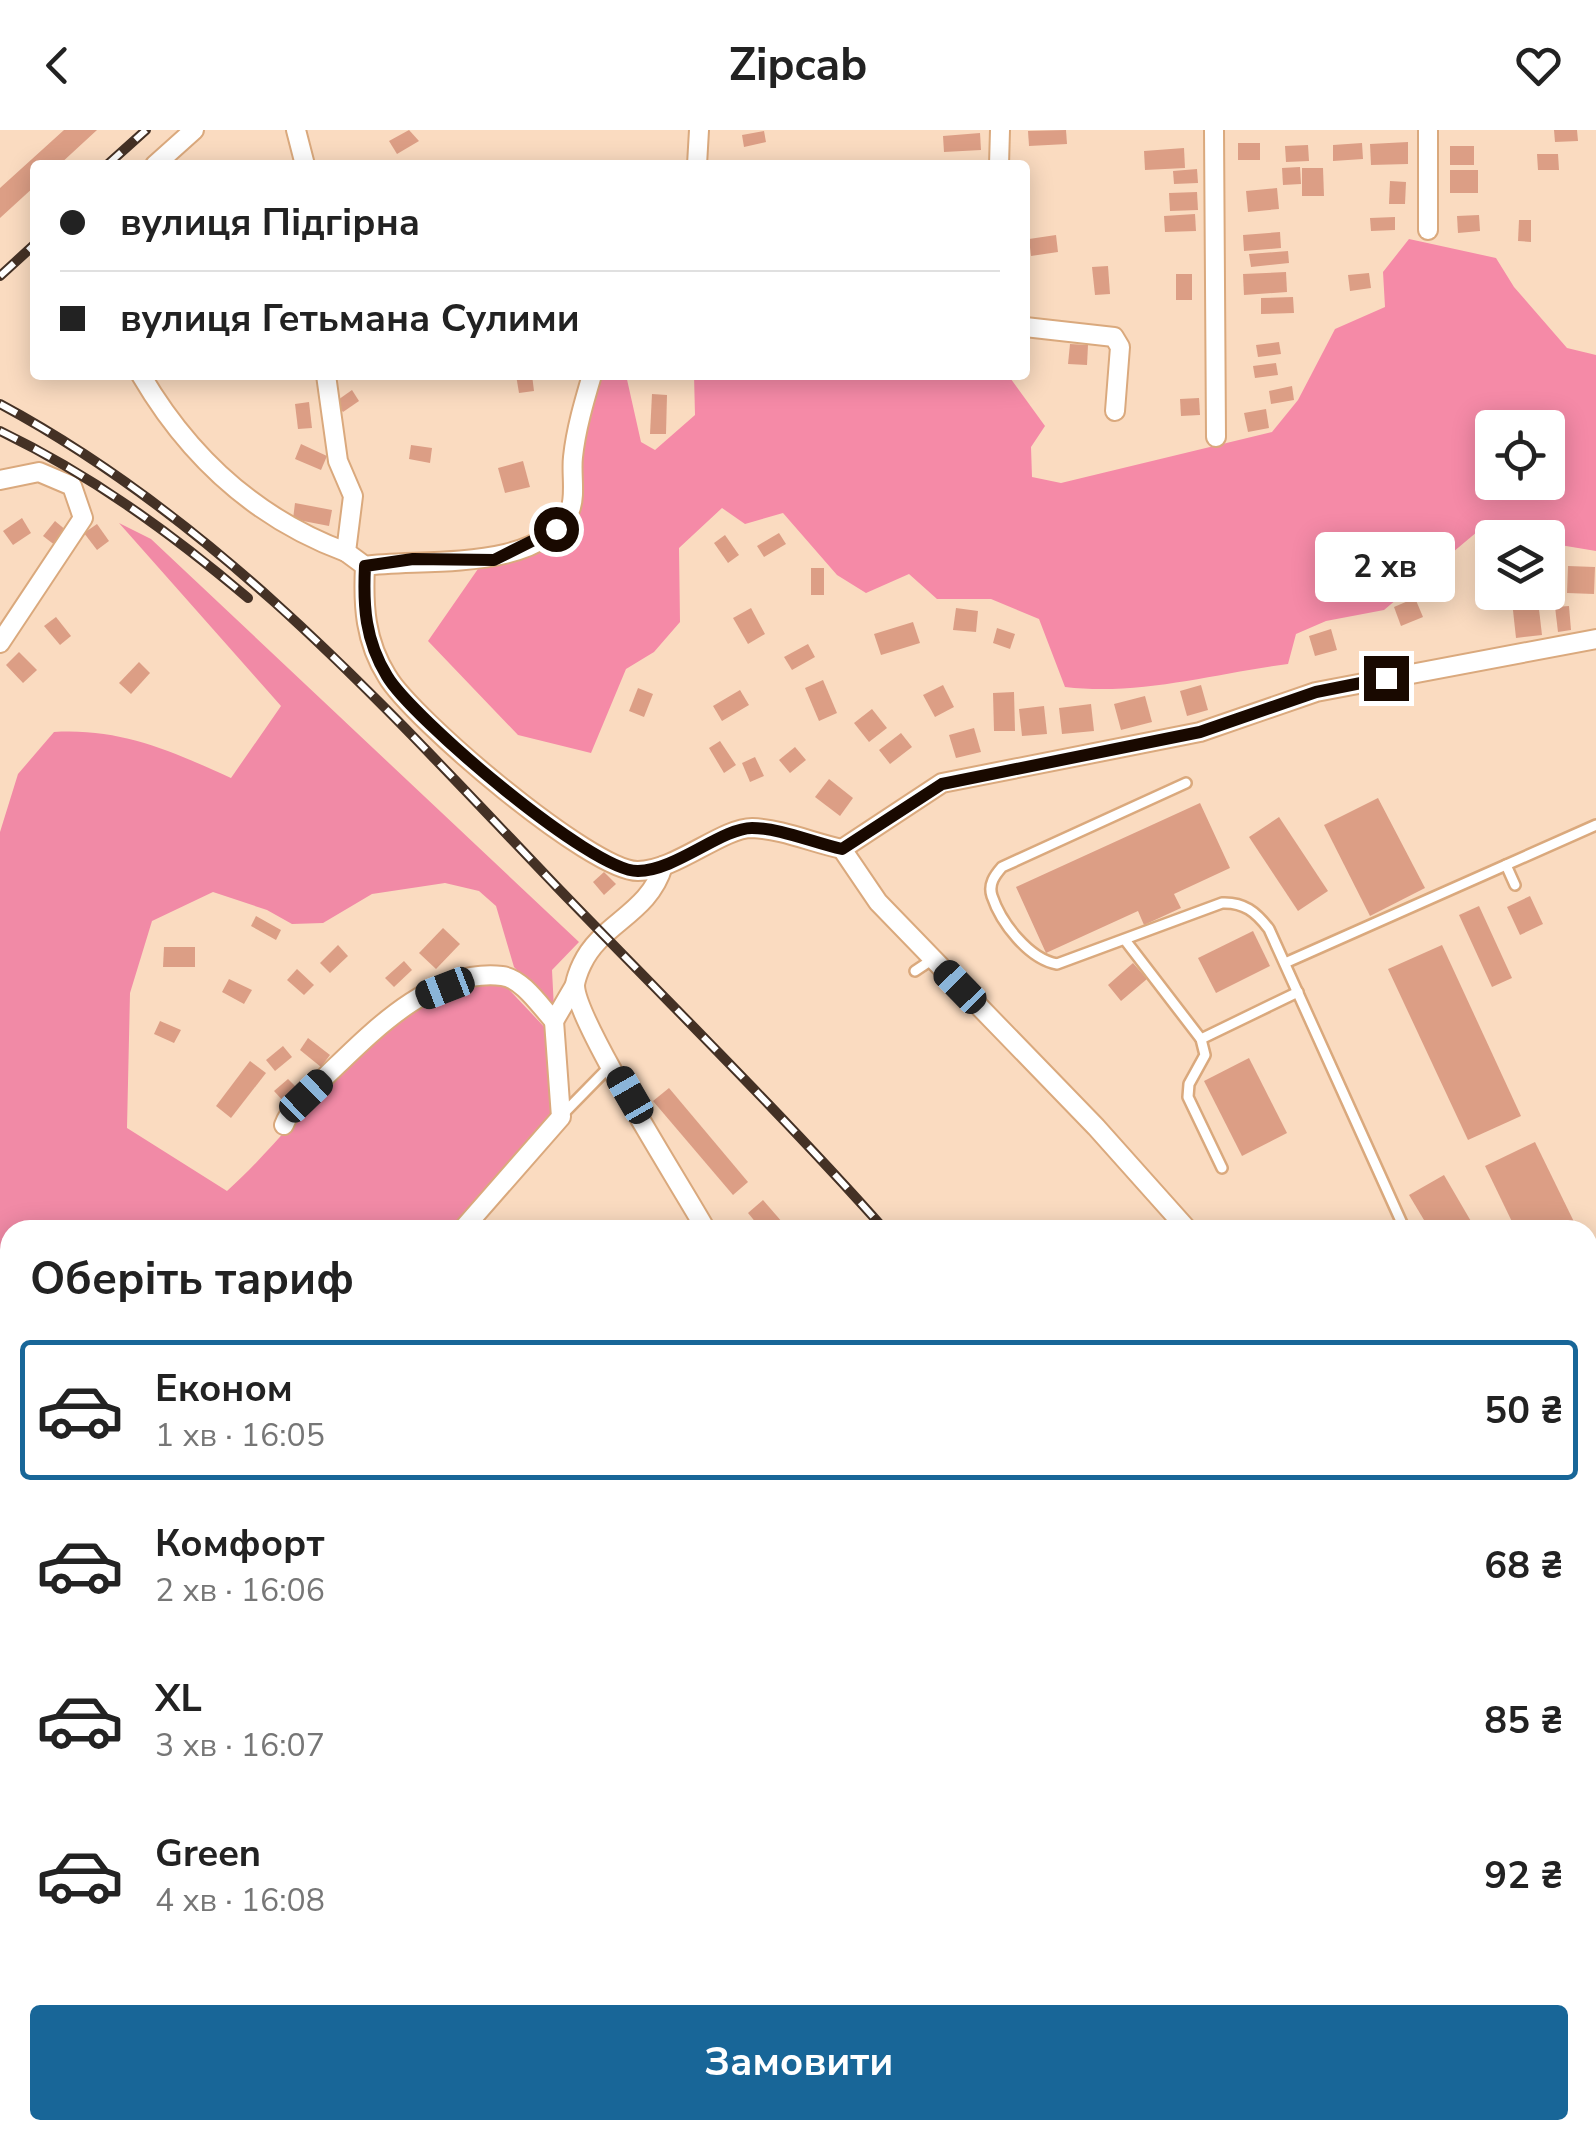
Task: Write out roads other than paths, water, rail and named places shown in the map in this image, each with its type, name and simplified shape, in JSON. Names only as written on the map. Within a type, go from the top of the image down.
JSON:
[{"type":"street","points":[[161,160],[194,130]]},
{"type":"street","points":[[296,130],[303,160]]},
{"type":"street","points":[[697,160],[699,130]]},
{"type":"street","points":[[1000,130],[1000,160]]},
{"type":"street","points":[[1214,130],[1216,436]]},
{"type":"street","points":[[1428,130],[1428,230]]},
{"type":"street","points":[[1030,328],[1114,338],[1120,347],[1115,412]]},
{"type":"street","points":[[144,380],[176,430],[248,502],[306,537],[346,552],[365,566],[413,559],[494,560],[556,529],[571,508],[576,429],[591,380]]},
{"type":"street","points":[[327,380],[338,460],[353,496],[346,552]]},
{"type":"street","points":[[0,480],[46,474],[72,486],[79,498],[82,525],[42,575],[0,642]]},
{"type":"street","points":[[365,566],[362,608],[374,652],[389,681],[494,782],[573,842],[636,872],[663,866],[750,828],[842,849],[878,902],[1096,1126],[1172,1220]]},
{"type":"street","points":[[842,849],[942,784],[1200,732],[1316,692],[1596,639]]},
{"type":"street","points":[[471,1220],[560,1117],[554,1021],[575,986],[582,962],[656,891],[663,866]]},
{"type":"street","points":[[284,1124],[306,1096],[377,1027],[438,990],[466,980],[505,976],[522,986],[554,1021]]},
{"type":"street","points":[[575,986],[589,1025],[700,1220]]},
{"type":"lane","points":[[1186,783],[1002,866],[992,878],[990,894],[1028,950],[1043,962],[1057,964],[1222,903],[1236,902],[1258,914],[1285,963],[1401,1220]]},
{"type":"lane","points":[[1285,963],[1596,824]]},
{"type":"lane","points":[[1506,864],[1515,884]]},
{"type":"lane","points":[[1125,940],[1201,1038],[1205,1055],[1189,1084],[1188,1097],[1222,1168]]},
{"type":"lane","points":[[915,971],[933,959]]},
{"type":"lane","points":[[1201,1038],[1298,992]]},
{"type":"lane","points":[[560,1117],[612,1064]]},
{"type":"railway","points":[[113,160],[146,130]]},
{"type":"railway","points":[[0,276],[30,249]]},
{"type":"railway","points":[[0,404],[80,451],[156,504],[297,622],[764,1099],[876,1220]]},
{"type":"railway","points":[[0,431],[129,506],[248,598]]}]
